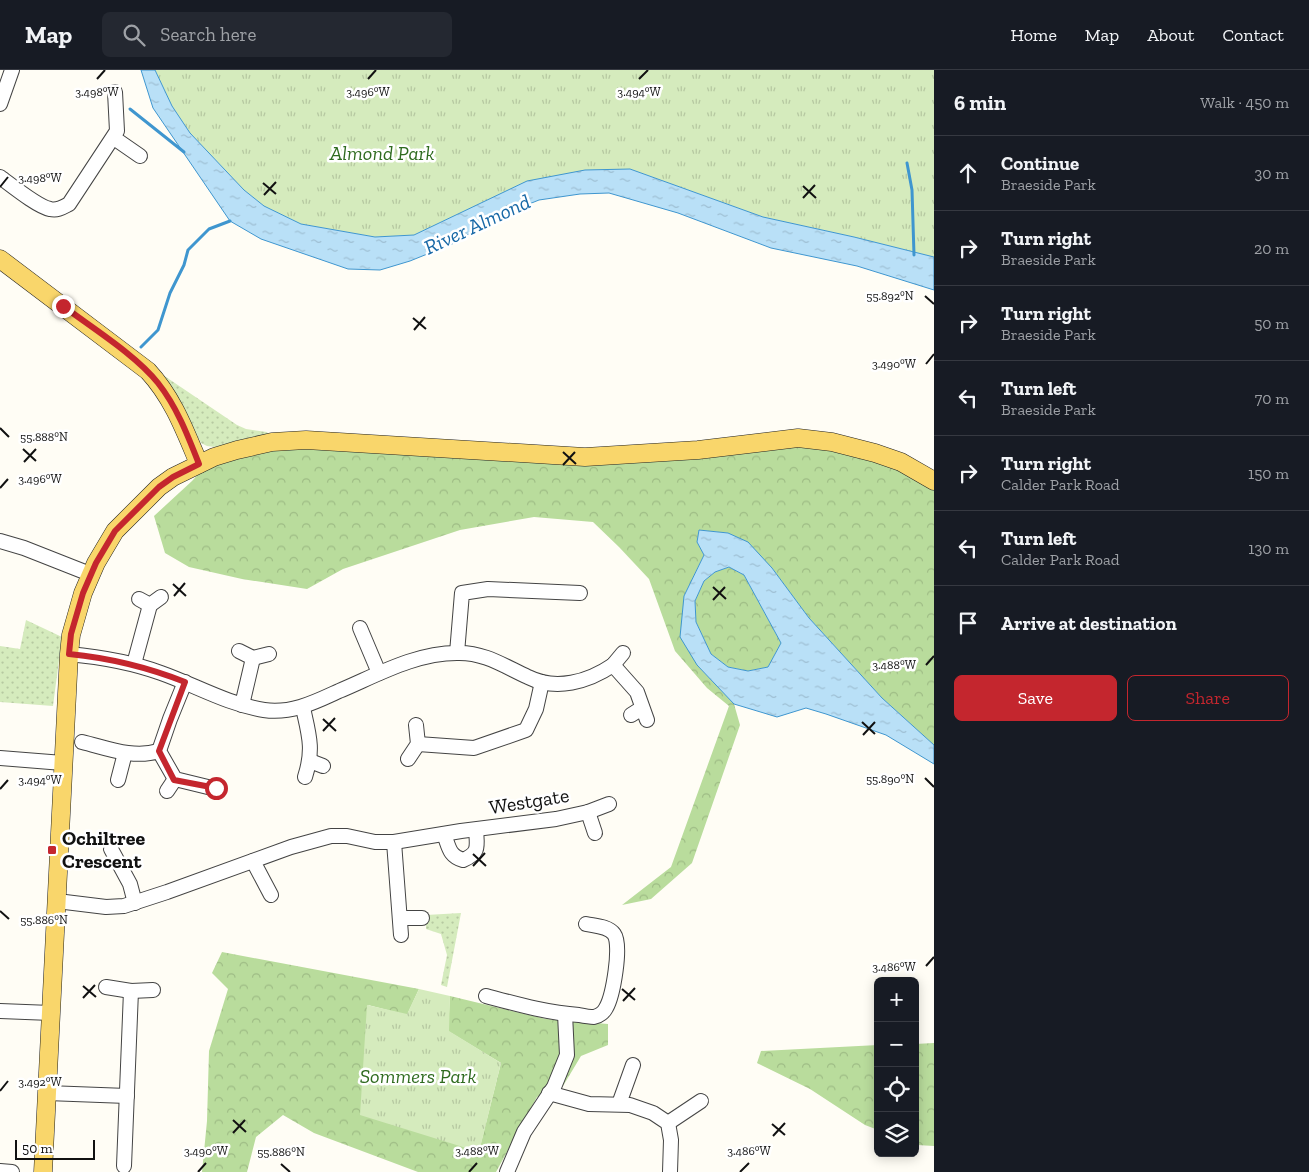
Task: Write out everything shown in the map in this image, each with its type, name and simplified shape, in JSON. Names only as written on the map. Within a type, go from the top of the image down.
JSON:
[{"type":"main road","points":[[0,259],[148,371],[173,405],[199,464]]},
{"type":"main road","points":[[43,1172],[69,654],[76,615],[90,574],[115,531],[159,487],[173,477],[220,455],[272,442],[306,440],[585,456],[698,450],[798,438],[832,442],[875,453],[901,462],[934,480]]},
{"type":"street","points":[[0,104],[12,70]]},
{"type":"street","points":[[0,177],[42,206],[50,209],[59,209],[69,204],[117,131],[115,92]]},
{"type":"street","points":[[114,138],[140,156]]},
{"type":"street","points":[[0,541],[24,548],[90,574]]},
{"type":"street","points":[[449,588],[462,593],[488,589],[571,588]]},
{"type":"street","points":[[457,653],[462,593]]},
{"type":"street","points":[[134,664],[150,601]]},
{"type":"street","points":[[360,628],[380,674]]},
{"type":"street","points":[[240,651],[253,658],[268,654]]},
{"type":"street","points":[[69,654],[134,664],[185,682],[216,697],[264,710],[282,711],[302,708],[408,661],[457,653],[476,654],[499,661],[529,678],[542,682],[571,684],[600,674],[613,665],[623,653]]},
{"type":"street","points":[[242,705],[253,658]]},
{"type":"street","points":[[613,665],[637,692],[640,714]]},
{"type":"street","points":[[185,682],[159,751],[171,785],[216,788]]},
{"type":"street","points":[[418,744],[474,748],[526,730],[536,709],[542,682]]},
{"type":"street","points":[[302,708],[310,742],[310,761],[305,777]]},
{"type":"street","points":[[408,759],[418,744],[416,725]]},
{"type":"street","points":[[82,742],[125,753],[151,753],[159,751]]},
{"type":"street","points":[[118,780],[125,753]]},
{"type":"street","points":[[0,758],[63,763]]},
{"type":"street","points":[[310,761],[324,766]]},
{"type":"street","name":"Westgate","points":[[57,901],[106,907],[124,906],[290,847],[331,836],[347,836],[375,842],[394,842],[556,819],[588,812],[608,804]]},
{"type":"street","name":"Westgate","points":[[588,812],[595,833]]},
{"type":"street","name":"Westgate","points":[[444,834],[454,857],[463,860],[472,856],[478,847],[476,830]]},
{"type":"street","points":[[394,842],[401,935]]},
{"type":"street","points":[[111,850],[130,884],[135,902]]},
{"type":"street","points":[[253,861],[271,895]]},
{"type":"street","points":[[400,918],[422,918]]},
{"type":"street","points":[[486,996],[566,1014],[594,1017],[600,1014],[606,1009],[610,999],[618,945],[616,935],[610,929],[586,924]]},
{"type":"street","points":[[106,987],[153,990]]},
{"type":"street","points":[[124,1166],[131,990]]},
{"type":"street","points":[[0,1011],[51,1013]]},
{"type":"street","points":[[507,1172],[524,1132],[554,1087],[567,1055],[566,1014]]},
{"type":"street","points":[[619,1104],[632,1065]]},
{"type":"street","points":[[48,1093],[127,1096]]},
{"type":"street","points":[[549,1093],[589,1104],[630,1105],[653,1113],[668,1123],[670,1172]]},
{"type":"street","points":[[668,1123],[701,1101]]},
{"type":"street","points":[[0,1171],[12,1172]]},
{"type":"green space","name":"Almond Park","points":[[155,70],[934,70],[934,257],[763,217],[630,169],[457,215],[414,235],[375,237],[301,224],[264,206],[244,190],[190,133],[172,106]]},
{"type":"green space","points":[[163,375],[237,425],[246,429],[267,432],[268,434],[215,447],[201,443],[179,399]]},
{"type":"green space","points":[[798,438],[934,481],[934,745],[882,698],[809,618],[772,568],[728,533],[699,530],[697,542],[704,555],[684,596],[697,665],[734,704],[740,725],[692,863],[651,899],[622,905],[671,867],[729,706],[707,688],[675,651],[649,579],[593,522],[534,517],[460,530],[343,569],[307,589],[242,579],[189,567],[165,553],[154,516],[192,481],[214,457],[254,446],[585,457]]},
{"type":"green space","points":[[729,567],[744,575],[781,643],[768,667],[748,671],[728,667],[711,654],[696,622],[695,601],[704,581],[715,572]]},
{"type":"green space","points":[[26,620],[62,637],[53,706],[0,702],[0,646],[20,649]]},
{"type":"green space","points":[[461,913],[447,987],[441,985],[447,955],[441,934],[426,929],[426,915]]},
{"type":"green space","points":[[222,952],[419,989],[407,1015],[368,1005],[479,1151],[501,1063],[448,1031],[450,996],[546,1019],[608,1024],[608,1045],[581,1056],[563,1086],[537,1097],[496,1172],[418,1172],[314,1133],[283,1115],[256,1137],[247,1172],[202,1172],[207,1121],[209,1051],[228,989],[212,973]]},
{"type":"green space","name":"Sommers Park","points":[[419,989],[450,996],[449,1031],[501,1063],[479,1152],[360,1115],[367,1005],[407,1014]]},
{"type":"green space","points":[[934,1043],[934,1146],[919,1145],[919,1044]]},
{"type":"green space","points":[[874,1045],[874,1128],[865,1125],[810,1089],[757,1063],[761,1051]]},
{"type":"water","name":"River Almond","points":[[141,70],[155,70],[172,106],[190,133],[244,190],[264,206],[301,224],[375,237],[414,235],[527,181],[585,170],[630,169],[763,217],[934,257],[934,290],[857,266],[771,248],[678,213],[609,193],[580,194],[539,200],[497,217],[452,244],[410,261],[380,270],[348,269],[261,239],[230,221],[153,108]]},
{"type":"water","points":[[699,530],[728,533],[748,542],[772,568],[809,618],[882,698],[934,745],[934,764],[886,735],[806,708],[777,717],[734,704],[697,665],[680,637],[684,596],[704,555],[697,542]],"holes":[[[729,567],[744,575],[781,643],[768,667],[748,671],[728,667],[711,654],[696,622],[695,601],[704,581],[715,572]]]},
{"type":"waterway","points":[[130,109],[184,152]]},
{"type":"waterway","points":[[907,163],[912,190],[914,255]]},
{"type":"waterway","points":[[141,347],[158,330],[170,293],[184,265],[188,250],[209,229],[230,221]]},
{"type":"place","name":"Ochiltree Crescent","points":[[52,850]]},
{"type":"route","points":[[63,306],[136,361],[157,381],[182,422],[199,464],[173,477],[159,487],[115,531],[90,574],[71,634],[69,654],[134,664],[185,682],[159,751],[174,780],[216,788]]}]
